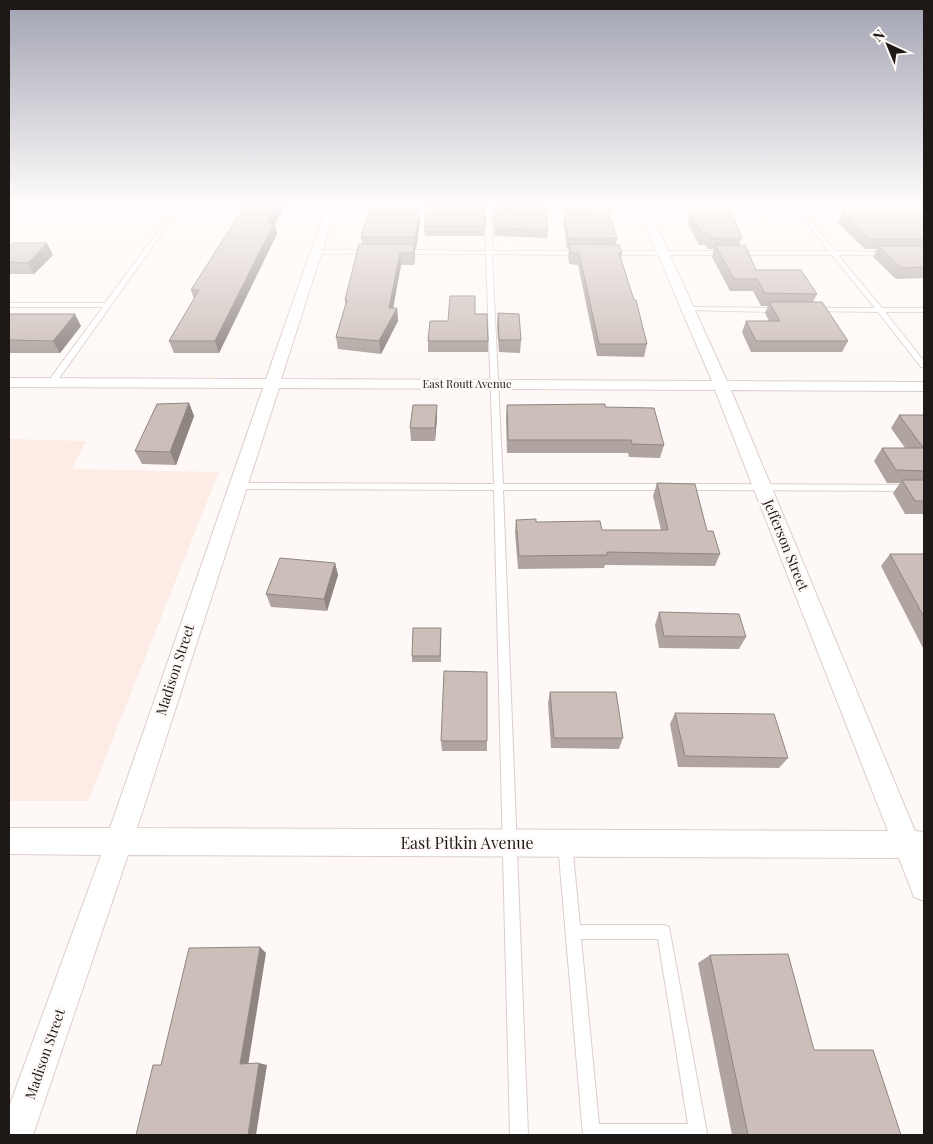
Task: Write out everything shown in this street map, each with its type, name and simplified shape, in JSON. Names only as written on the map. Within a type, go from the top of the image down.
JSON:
[{"type":"street","name":"Madison Street","points":[[16,1135],[119,842],[314,258]]},
{"type":"street","name":"Jefferson Street","points":[[665,258],[721,385],[915,845],[924,887]]},
{"type":"street","name":"East Routt Avenue","points":[[9,382],[924,386]]},
{"type":"street","name":"East Pitkin Avenue","points":[[9,841],[915,845]]},
{"type":"lane","points":[[52,382],[141,258]]},
{"type":"lane","points":[[489,258],[520,1135]]},
{"type":"lane","points":[[837,258],[881,310],[924,365]]},
{"type":"lane","points":[[9,305],[107,305]]},
{"type":"lane","points":[[688,309],[785,310]]},
{"type":"lane","points":[[804,310],[924,310]]},
{"type":"lane","points":[[237,486],[924,488]]},
{"type":"lane","points":[[565,843],[591,1133],[698,1133],[664,932],[573,932]]},
{"type":"shaded area","points":[[9,439],[86,441],[72,469],[219,472],[88,801],[9,801]]},
{"type":"building","points":[[9,258],[32,258],[28,263],[9,262]]},
{"type":"building","points":[[211,258],[256,258],[215,341],[169,341],[199,290],[191,290]]},
{"type":"building","points":[[355,258],[399,258],[389,308],[397,308],[379,341],[336,337],[347,300],[345,300]]},
{"type":"building","points":[[580,258],[621,258],[634,300],[636,300],[647,344],[599,344]]},
{"type":"building","points":[[722,258],[751,258],[756,270],[801,270],[817,294],[765,293],[757,279],[734,279]]},
{"type":"building","points":[[891,258],[924,258],[924,267],[901,268]]},
{"type":"building","points":[[450,296],[475,296],[475,314],[487,314],[488,341],[428,341],[430,321],[448,321]]},
{"type":"building","points":[[769,302],[822,302],[848,341],[756,341],[746,321],[780,321]]},
{"type":"building","points":[[498,313],[519,314],[521,340],[499,340]]},
{"type":"building","points":[[9,314],[75,314],[53,341],[9,340]]},
{"type":"building","points":[[189,403],[170,452],[135,451],[157,404]]},
{"type":"building","points":[[605,404],[605,407],[654,408],[664,445],[632,444],[631,440],[508,440],[507,405]]},
{"type":"building","points":[[413,405],[437,405],[435,428],[410,428]]},
{"type":"building","points":[[899,415],[924,415],[924,446],[922,446]]},
{"type":"building","points":[[882,448],[924,448],[924,471],[896,470]]},
{"type":"building","points":[[902,480],[924,480],[924,501],[915,501]]},
{"type":"building","points":[[657,483],[695,484],[707,531],[713,531],[720,554],[607,552],[607,555],[519,556],[516,520],[536,519],[536,522],[600,521],[602,530],[668,530]]},
{"type":"building","points":[[890,554],[924,554],[924,617]]},
{"type":"building","points":[[280,558],[335,563],[324,599],[266,594]]},
{"type":"building","points":[[659,612],[739,614],[746,637],[664,636]]},
{"type":"building","points":[[413,628],[441,628],[440,656],[412,656]]},
{"type":"building","points":[[444,671],[487,672],[487,741],[441,741]]},
{"type":"building","points":[[550,692],[616,692],[623,738],[554,738]]},
{"type":"building","points":[[675,713],[774,714],[788,758],[685,756]]},
{"type":"building","points":[[260,947],[240,1064],[259,1063],[248,1135],[136,1135],[153,1065],[161,1065],[189,948]]},
{"type":"building","points":[[788,954],[814,1050],[873,1050],[901,1135],[748,1135],[710,955]]}]
